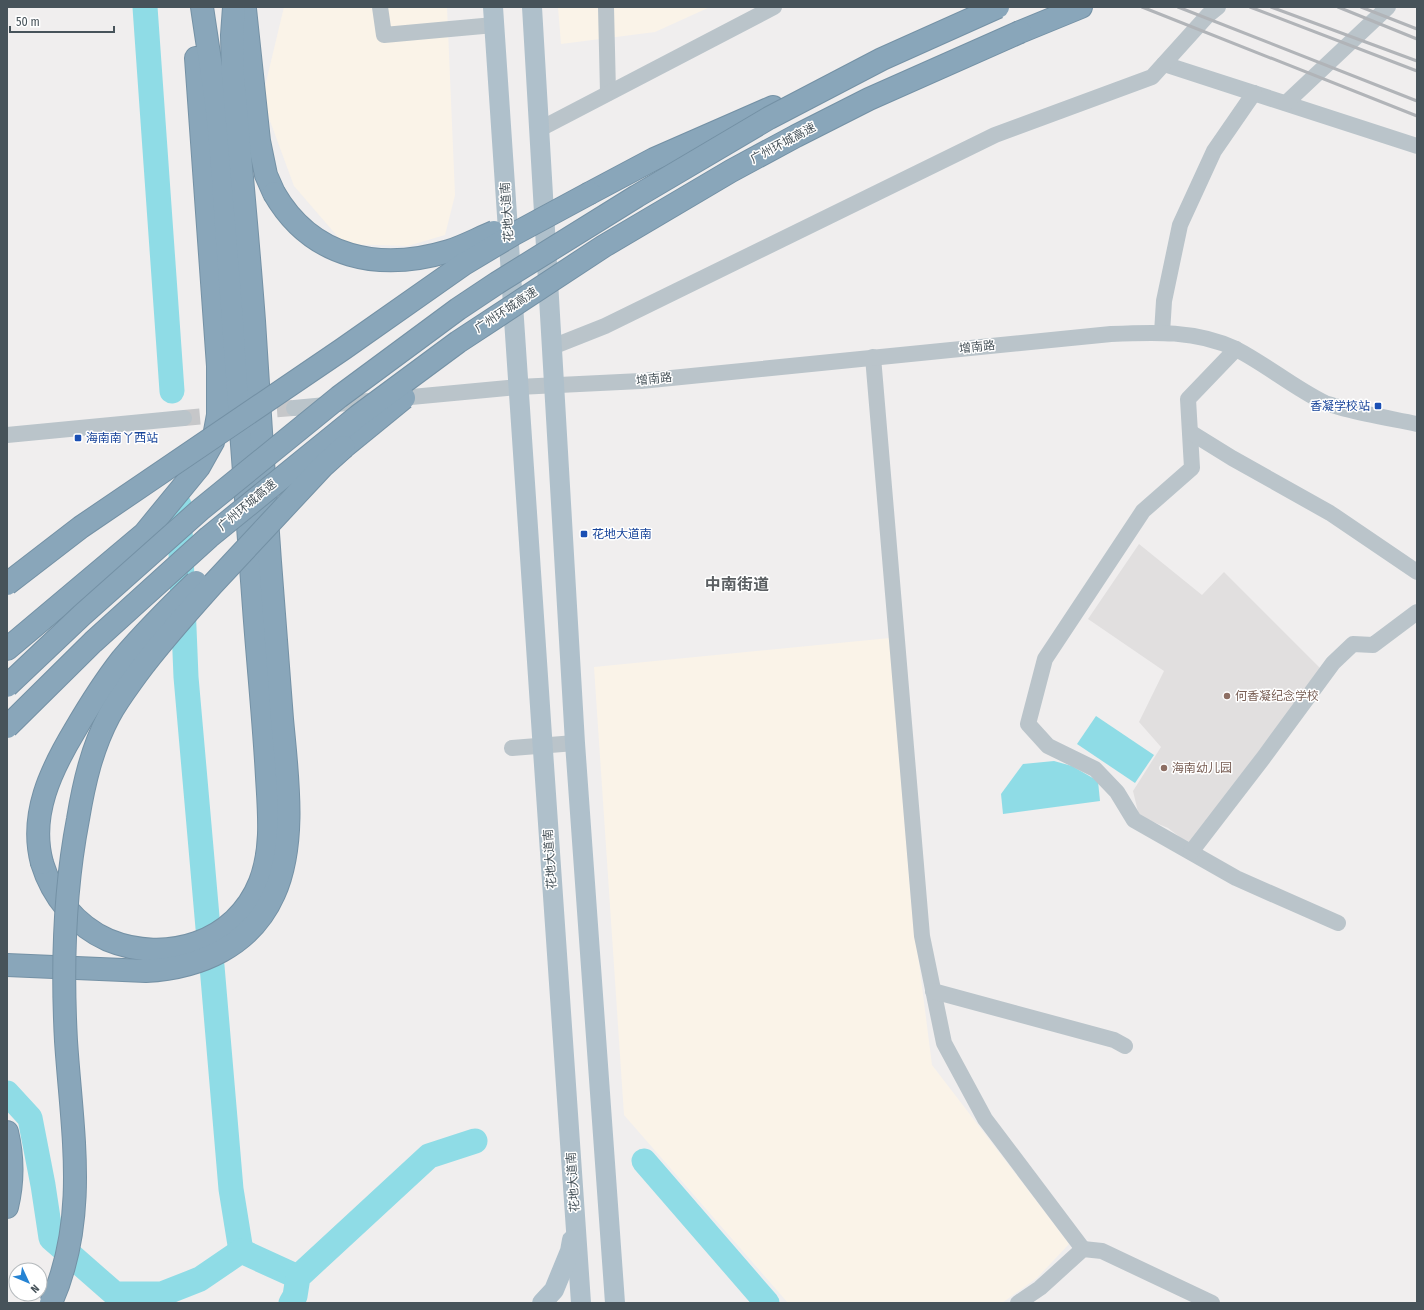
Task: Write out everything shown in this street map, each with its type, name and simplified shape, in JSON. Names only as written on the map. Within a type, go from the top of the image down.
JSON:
[{"type":"highway","points":[[7,649],[144,534],[185,486],[199,467],[214,442],[218,415],[218,366],[192,7]]},
{"type":"highway","points":[[202,7],[217,112],[236,346],[253,596],[266,756],[269,839],[267,857],[257,889],[244,909],[234,920],[218,932],[198,942],[177,949],[156,951],[135,948],[107,939],[84,925],[69,912],[49,884],[42,863],[38,823],[40,808],[46,786],[69,740],[92,702],[115,669],[151,627],[205,573],[313,474],[344,447],[533,297],[593,254],[628,232]]},
{"type":"highway","points":[[7,965],[146,971],[173,969],[198,962],[224,950],[244,934],[258,920],[273,896],[283,868],[288,824],[285,761],[254,320],[233,76],[232,35],[234,7]]},
{"type":"highway","points":[[245,7],[259,141],[266,175],[283,208],[295,222],[318,241],[335,250],[354,256],[388,260],[420,257],[456,249],[590,192]]},
{"type":"highway","points":[[7,584],[81,527],[343,349],[464,264],[514,234],[654,159],[998,7]]},
{"type":"highway","name":"广州环城高速","points":[[7,727],[93,642],[178,564],[253,500],[358,416],[428,363],[488,321],[628,232],[731,171],[796,136],[869,99],[1020,32],[1081,7]]},
{"type":"highway","points":[[7,686],[82,615],[200,510],[327,406],[432,327],[497,283],[686,166],[807,97],[882,59]]},
{"type":"highway","points":[[51,1303],[62,1274],[69,1249],[73,1228],[75,1197],[75,1151],[65,1003],[65,912],[75,831],[86,779],[95,747],[116,704],[169,633],[324,466],[344,447]]},
{"type":"highway","points":[[7,1132],[12,1164],[11,1187],[7,1207]]},
{"type":"main road","points":[[532,7],[575,743],[615,1303]]},
{"type":"main road","name":"花地大道南","points":[[493,16],[580,1303]]},
{"type":"main road","points":[[542,1303],[554,1290],[570,1251],[575,1216]]},
{"type":"street","points":[[380,7],[384,36],[493,16]]},
{"type":"street","points":[[606,7],[608,93]]},
{"type":"street","points":[[540,129],[774,7]]},
{"type":"street","points":[[552,347],[606,326],[995,135],[1152,77],[1208,15],[1218,7]]},
{"type":"street","points":[[1286,103],[1388,7]]},
{"type":"street","points":[[1164,64],[1417,146]]},
{"type":"street","points":[[1162,333],[1164,301],[1180,225],[1214,152],[1254,93]]},
{"type":"street","name":"增南路","points":[[294,408],[518,387],[640,380],[1111,334],[1176,333],[1206,338],[1236,349],[1302,390],[1326,403],[1370,415],[1417,424]]},
{"type":"street","points":[[1236,349],[1188,399],[1192,468],[1142,511],[1045,658],[1028,724],[1048,746],[1095,769],[1117,792],[1134,820],[1236,878],[1338,923]]},
{"type":"street","points":[[873,357],[922,936],[944,1043],[985,1119],[1083,1249],[1102,1251],[1212,1303]]},
{"type":"street","points":[[7,435],[184,418]]},
{"type":"street","points":[[1190,432],[1232,458],[1330,513],[1417,572]]},
{"type":"street","points":[[1191,852],[1264,757],[1333,663],[1353,644],[1373,645],[1417,612]]},
{"type":"street","points":[[512,748],[575,743]]},
{"type":"street","points":[[933,990],[1114,1040],[1125,1046]]},
{"type":"street","points":[[1018,1303],[1040,1288],[1083,1249]]},
{"type":"shaded area","points":[[284,7],[447,7],[455,195],[445,235],[408,246],[344,244],[294,186],[262,99]]},
{"type":"shaded area","points":[[558,7],[710,7],[655,32],[561,44]]},
{"type":"shaded area","name":"何香凝纪念学校","points":[[1139,544],[1202,595],[1224,572],[1322,670],[1190,845],[1168,828],[1139,816],[1133,791],[1161,747],[1139,722],[1164,671],[1088,619]]},
{"type":"shaded area","points":[[890,638],[911,900],[932,1065],[1069,1244],[1037,1278],[1002,1303],[788,1303],[624,1115],[594,667]]},
{"type":"water","points":[[1096,716],[1154,755],[1135,783],[1077,744]]},
{"type":"water","points":[[1054,761],[1072,766],[1098,781],[1100,801],[1003,814],[1001,794],[1023,764]]},
{"type":"waterway","points":[[145,7],[172,391]]},
{"type":"waterway","points":[[179,505],[186,677],[208,928]]},
{"type":"waterway","points":[[212,966],[231,1189],[241,1251]]},
{"type":"waterway","points":[[7,1093],[30,1118],[43,1185],[51,1238],[115,1294],[162,1294],[200,1279],[241,1251],[298,1277]]},
{"type":"waterway","points":[[291,1303],[295,1296],[298,1277],[429,1156],[475,1141]]},
{"type":"waterway","points":[[644,1161],[767,1303]]},
{"type":"tunnel","points":[[253,411],[294,408]]},
{"type":"tunnel","points":[[184,418],[228,414]]},
{"type":"railway","points":[[1142,7],[1417,116]]},
{"type":"railway","points":[[1178,7],[1417,101]]},
{"type":"railway","points":[[1250,7],[1417,71]]},
{"type":"railway","points":[[1271,7],[1417,61]]},
{"type":"railway","points":[[1338,7],[1417,39]]},
{"type":"railway","points":[[1361,7],[1417,29]]},
{"type":"place","name":"香凝学校站","points":[[1378,406]]},
{"type":"place","name":"海南南丫西站","points":[[78,438]]},
{"type":"place","name":"花地大道南","points":[[584,534]]},
{"type":"place","name":"何香凝纪念学校","points":[[1227,696]]},
{"type":"place","name":"海南幼儿园","points":[[1164,768]]},
{"type":"district","name":"中南街道","points":[[737,584]]}]
